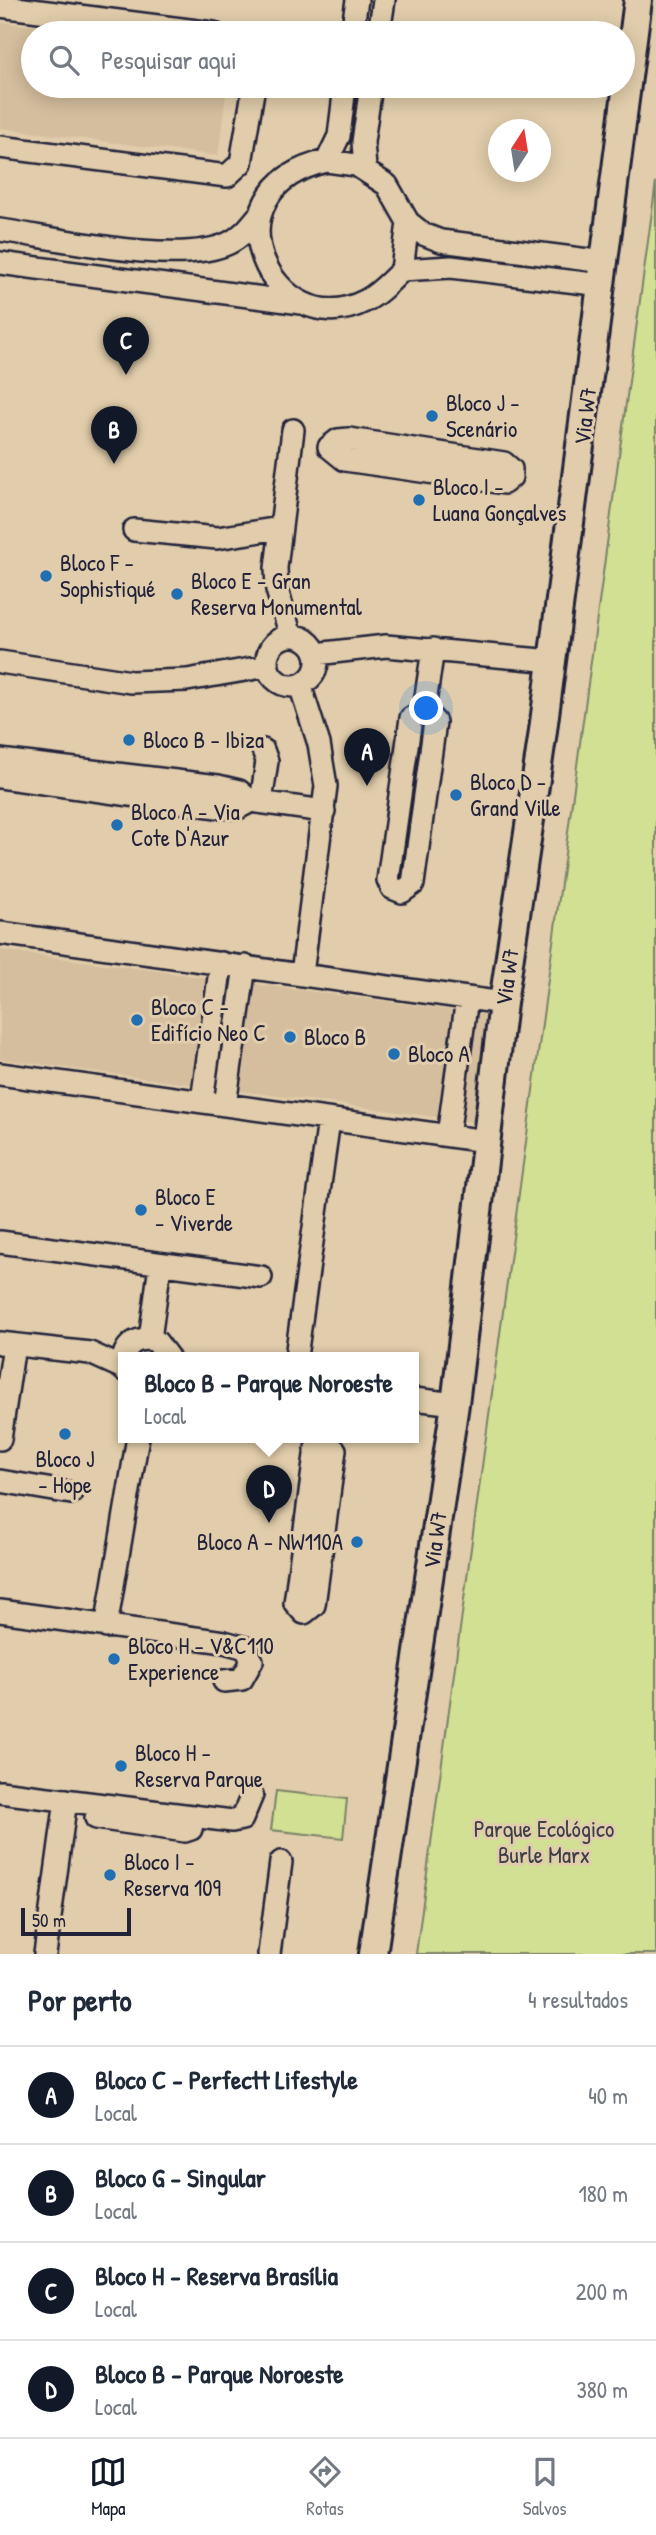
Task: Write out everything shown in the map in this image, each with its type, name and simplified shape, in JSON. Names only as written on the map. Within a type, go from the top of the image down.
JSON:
[{"type":"main road","name":"Via W7","points":[[635,23],[638,0]]},
{"type":"main road","name":"Via W7","points":[[373,1954],[455,1404],[503,1003],[553,661],[625,98]]},
{"type":"street","points":[[354,21],[357,0]]},
{"type":"street","points":[[381,21],[384,0]]},
{"type":"street","points":[[0,6],[118,21]]},
{"type":"street","points":[[0,147],[227,176],[241,163],[252,98]]},
{"type":"street","points":[[327,160],[339,136],[344,98]]},
{"type":"street","points":[[365,168],[363,142],[369,98]]},
{"type":"street","points":[[0,230],[172,253],[226,245],[244,234],[261,213],[270,193],[286,176],[305,165],[327,160],[365,168],[387,184],[408,222],[441,241],[603,273]]},
{"type":"street","points":[[261,213],[257,237],[266,268],[286,293],[306,304]]},
{"type":"street","points":[[401,270],[408,222]]},
{"type":"street","points":[[0,263],[336,309],[365,301],[401,270],[451,267],[603,273]]},
{"type":"street","points":[[290,636],[278,590],[276,552],[291,438],[329,447],[345,460],[504,483],[511,477],[511,469],[504,463],[349,439],[338,440],[329,447]]},
{"type":"street","points":[[134,530],[217,538],[280,528]]},
{"type":"street","points":[[290,636],[309,642],[316,654],[314,672],[300,685],[292,686],[276,680],[268,666],[272,646],[290,636]]},
{"type":"street","points":[[316,654],[386,646],[553,661]]},
{"type":"street","points":[[425,710],[411,718],[388,880],[392,888],[402,892],[413,884],[435,722],[425,710],[433,649]]},
{"type":"street","points":[[0,662],[131,682],[187,680],[268,666]]},
{"type":"street","points":[[300,685],[324,764],[324,811],[302,974]]},
{"type":"street","points":[[256,801],[267,761],[263,750]]},
{"type":"street","points":[[0,760],[218,786],[239,791],[256,801],[324,811]]},
{"type":"street","points":[[0,777],[216,807],[238,808],[256,801]]},
{"type":"street","points":[[0,933],[503,1003]]},
{"type":"street","points":[[202,1101],[221,963]]},
{"type":"street","points":[[225,1105],[245,966]]},
{"type":"street","points":[[448,1136],[467,998]]},
{"type":"street","points":[[0,1074],[486,1141]]},
{"type":"street","points":[[297,1352],[329,1120]]},
{"type":"street","points":[[0,1242],[261,1278]]},
{"type":"street","points":[[159,1349],[160,1265]]},
{"type":"street","points":[[0,1439],[7,1344],[90,1353],[159,1349]]},
{"type":"street","points":[[133,1352],[159,1349]]},
{"type":"street","points":[[90,1353],[118,1367]]},
{"type":"street","points":[[419,1400],[455,1404]]},
{"type":"street","points":[[106,1627],[137,1443]]},
{"type":"street","points":[[323,1443],[316,1448],[295,1602],[304,1613],[314,1605],[335,1450],[329,1443]]},
{"type":"street","points":[[0,1481],[71,1493]]},
{"type":"street","points":[[0,1611],[246,1648],[252,1661],[242,1679],[224,1681]]},
{"type":"street","points":[[0,1792],[184,1831],[191,1829],[194,1816],[232,1821],[242,1819],[252,1795]]},
{"type":"street","points":[[0,1806],[66,1806]]},
{"type":"street","points":[[44,1954],[66,1806]]},
{"type":"street","points":[[270,1954],[281,1862]]},
{"type":"shaded area","points":[[0,22],[21,25],[21,98],[225,98],[218,156],[0,128]]},
{"type":"shaded area","points":[[0,950],[487,1015],[473,1122],[0,1059]]},
{"type":"green space","name":"Parque Ecológico Burle Marx","points":[[656,182],[656,1954],[416,1954]]},
{"type":"green space","points":[[276,1791],[347,1799],[343,1838],[271,1830]]},
{"type":"place","name":"Bloco H - Reserva Brasília","points":[[126,375]]},
{"type":"place","name":"Bloco J - Scenário","points":[[432,416]]},
{"type":"place","name":"Bloco G - Singular","points":[[114,464]]},
{"type":"place","name":"Bloco I - Luana Gonçalves","points":[[419,500]]},
{"type":"place","name":"Bloco F - Sophistiqué","points":[[46,576]]},
{"type":"place","name":"Bloco E - Gran Reserva Monumental","points":[[177,594]]},
{"type":"place","name":"Bloco B - Ibiza","points":[[129,740]]},
{"type":"place","name":"Bloco C - Perfectt Lifestyle","points":[[367,786]]},
{"type":"place","name":"Bloco D - Grand Ville","points":[[456,795]]},
{"type":"place","name":"Bloco A - Via Cote D'Azur","points":[[117,825]]},
{"type":"place","name":"Bloco C - Edifício Neo C","points":[[137,1020]]},
{"type":"place","name":"Bloco B","points":[[290,1037]]},
{"type":"place","name":"Bloco A","points":[[394,1054]]},
{"type":"place","name":"Bloco E - Viverde","points":[[141,1210]]},
{"type":"place","name":"Bloco J - Hope","points":[[65,1434]]},
{"type":"place","name":"Bloco B - Parque Noroeste","points":[[269,1523]]},
{"type":"place","name":"Bloco A - NW110A","points":[[357,1542]]},
{"type":"place","name":"Bloco H - V&C110 Experience","points":[[114,1659]]},
{"type":"place","name":"Bloco H - Reserva Parque","points":[[121,1766]]},
{"type":"place","name":"Bloco I - Reserva 109","points":[[110,1875]]}]
